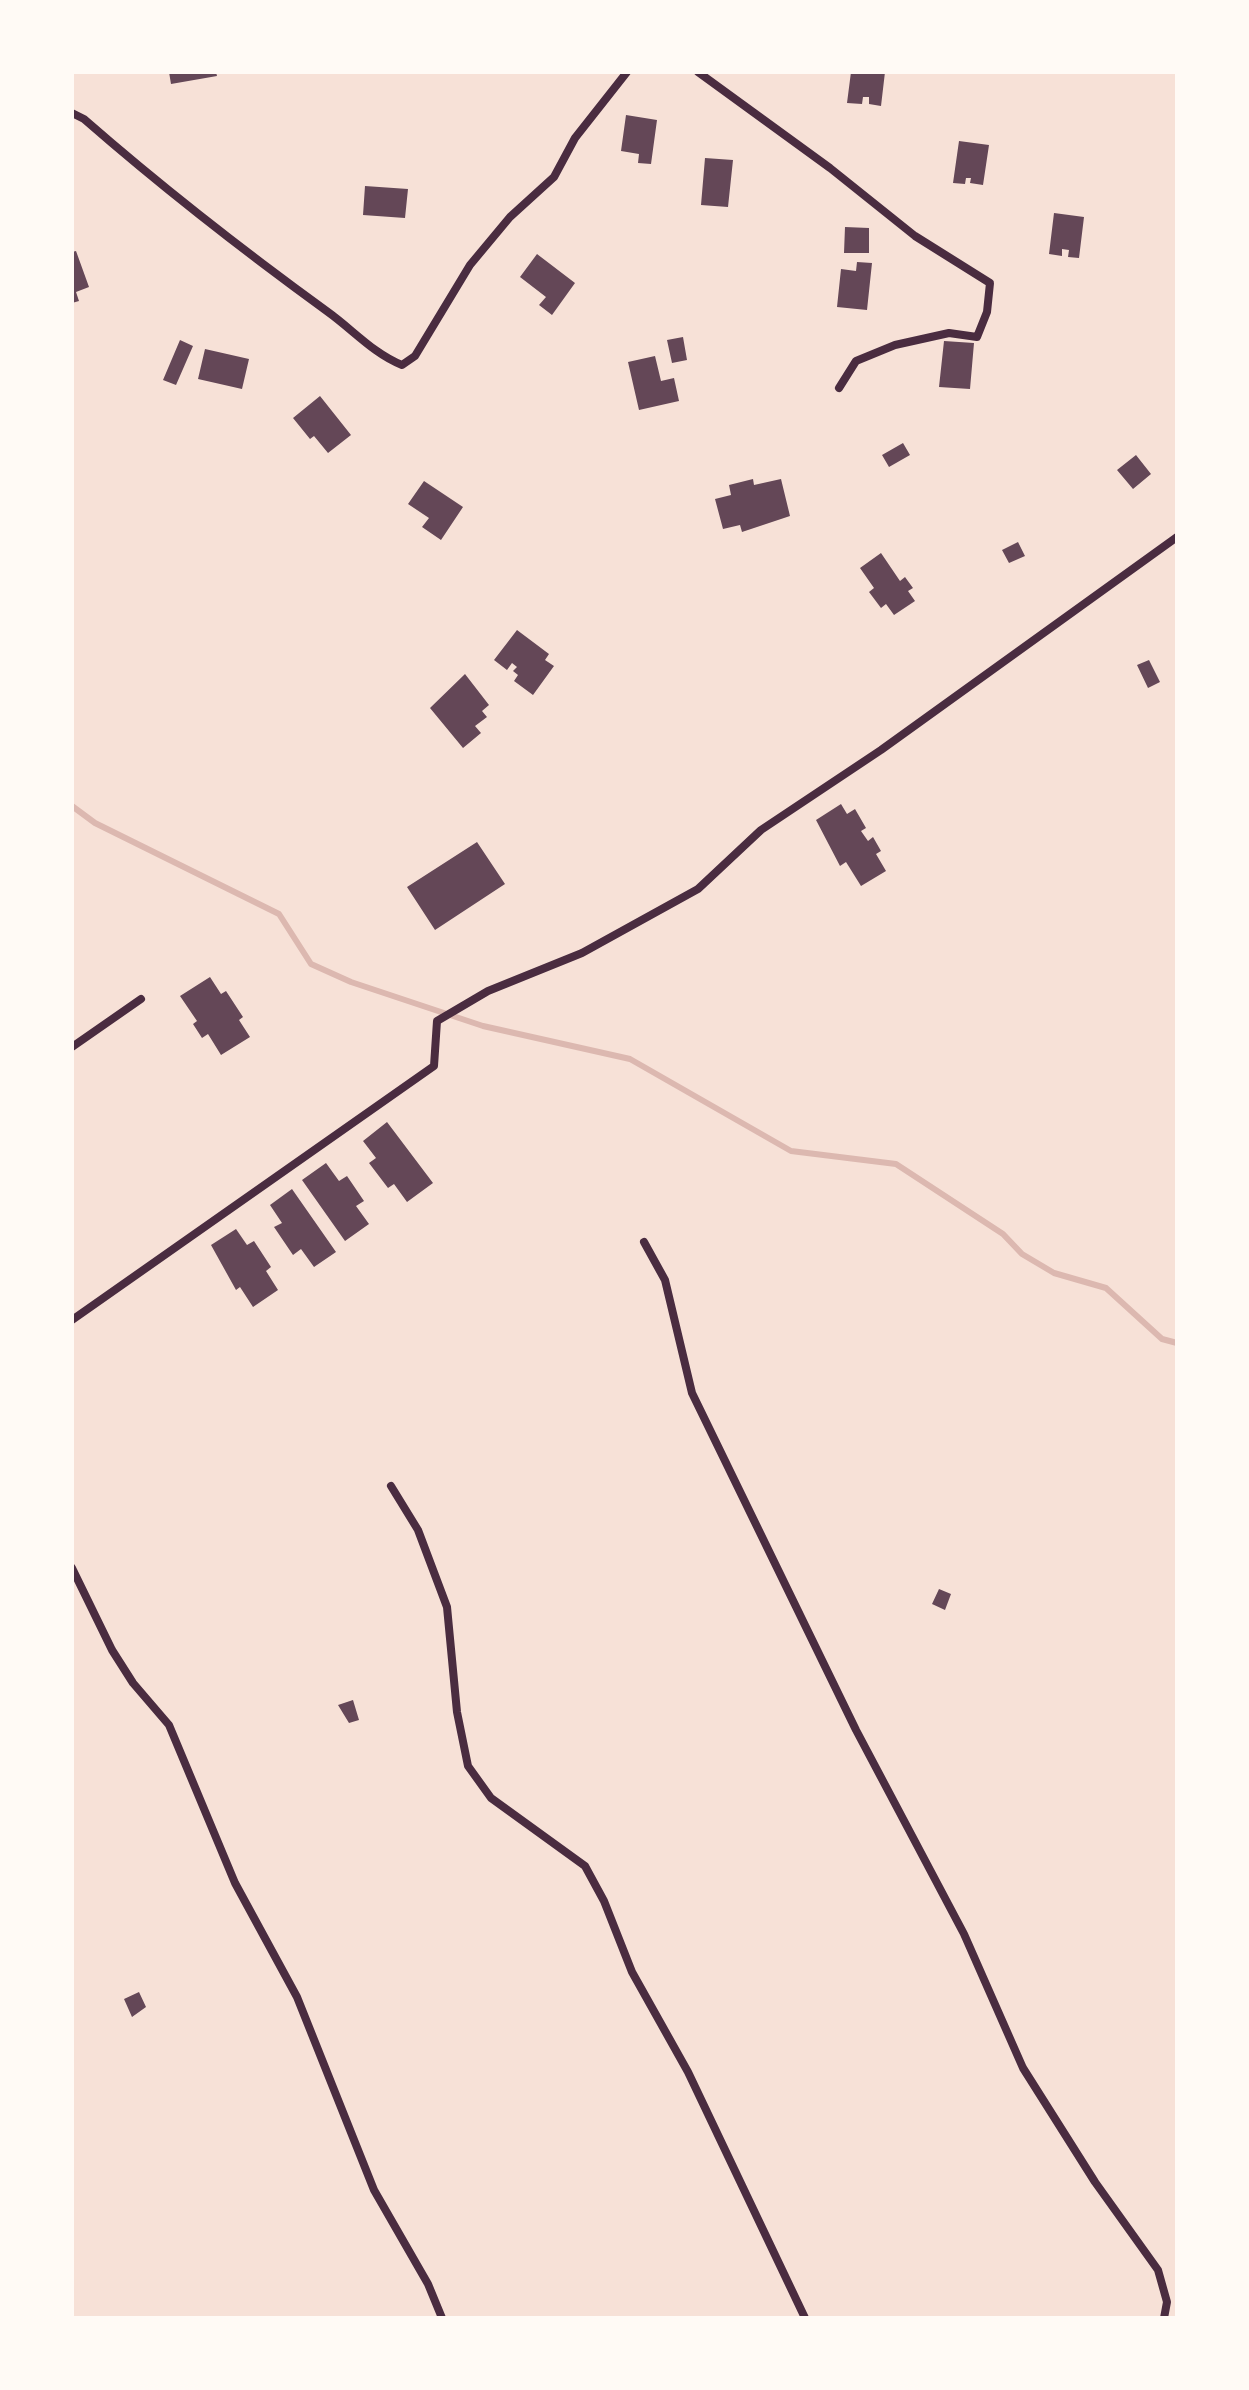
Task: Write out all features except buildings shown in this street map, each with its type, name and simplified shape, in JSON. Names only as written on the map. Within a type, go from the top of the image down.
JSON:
[{"type":"street","points":[[72,113],[84,119],[245,251],[350,328],[386,359],[402,365],[415,356],[470,265],[510,217],[554,177],[575,138],[627,72]]},
{"type":"street","points":[[698,72],[830,168],[904,228],[990,283],[987,312],[977,337],[949,333],[895,345],[856,361],[839,388]]},
{"type":"street","points":[[72,1320],[434,1066],[437,1021],[488,991],[582,953],[698,889],[761,830],[881,750],[1177,537]]},
{"type":"street","points":[[72,1047],[141,999]]},
{"type":"street","points":[[644,1242],[665,1280],[692,1393],[856,1730],[964,1934],[1023,2068],[1095,2182],[1158,2270],[1167,2302],[1164,2318]]},
{"type":"street","points":[[391,1486],[418,1530],[447,1607],[457,1712],[468,1766],[491,1798],[585,1866],[604,1901],[632,1972],[688,2072],[805,2318]]},
{"type":"street","points":[[72,1568],[112,1650],[133,1683],[169,1725],[235,1883],[297,1997],[374,2190],[428,2284],[442,2318]]},
{"type":"waterway","points":[[72,806],[95,823],[279,914],[311,964],[351,982],[483,1026],[630,1059],[791,1151],[896,1164],[1003,1234],[1022,1254],[1054,1273],[1106,1288],[1162,1339],[1177,1343]]}]
